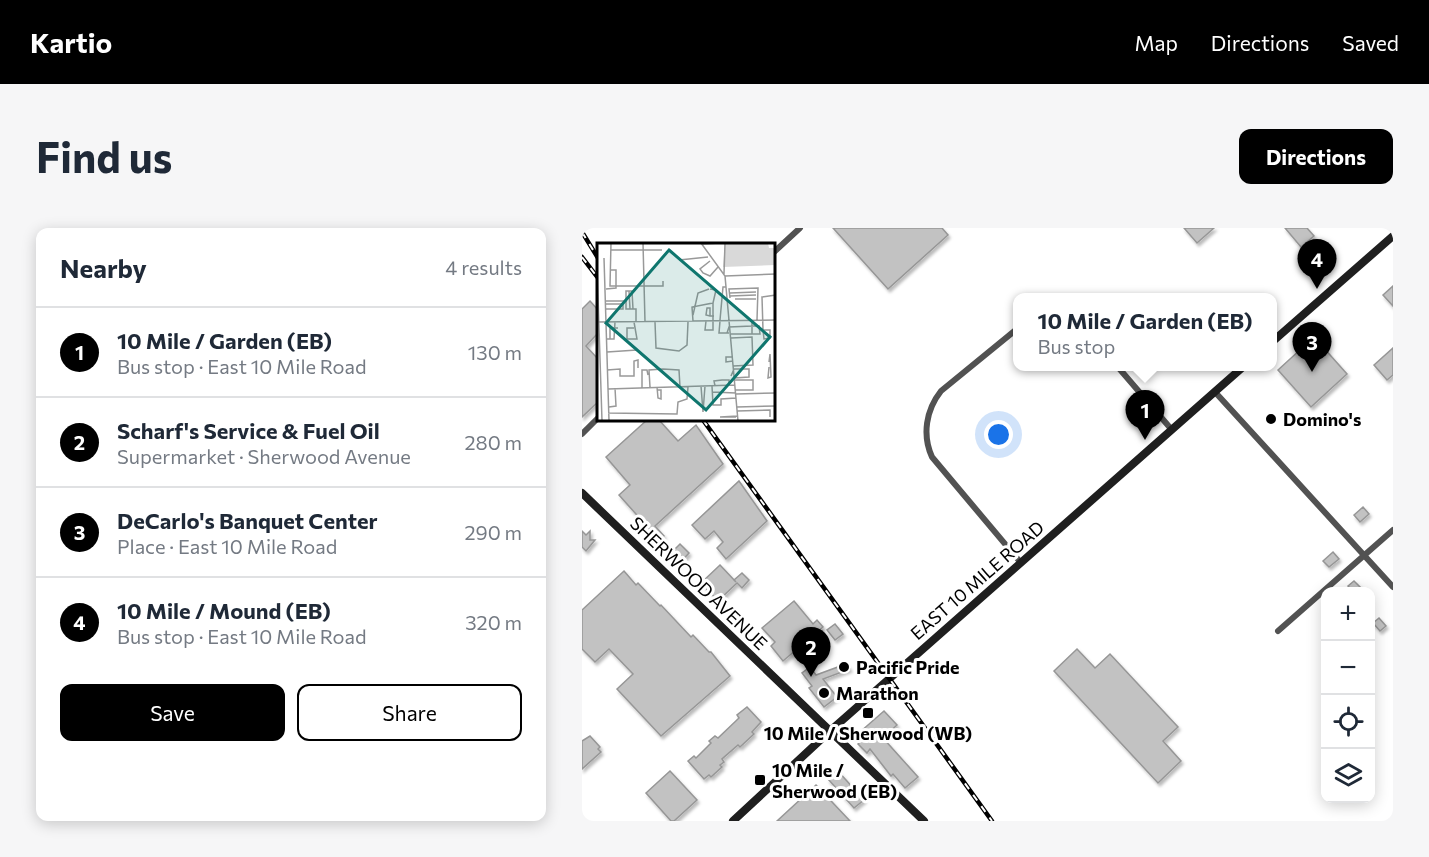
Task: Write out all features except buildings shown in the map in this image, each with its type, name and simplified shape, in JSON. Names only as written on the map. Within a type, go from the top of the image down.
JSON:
[{"type":"main road","points":[[1277,338],[1393,235],[1388,228]]},
{"type":"main road","name":"EAST 10 MILE ROAD","points":[[733,821],[830,731],[1238,371]]},
{"type":"main road","name":"SHERWOOD AVENUE","points":[[582,493],[924,821]]},
{"type":"street","points":[[776,250],[800,228]]},
{"type":"street","points":[[1013,331],[941,392],[932,405],[927,424],[927,440],[932,457],[1021,562]]},
{"type":"street","points":[[1122,371],[1172,430]]},
{"type":"street","points":[[1215,392],[1393,588]]},
{"type":"street","points":[[582,434],[597,419]]},
{"type":"street","points":[[1278,631],[1393,530]]},
{"type":"railway","points":[[582,232],[597,256]]},
{"type":"railway","points":[[582,257],[597,277]]},
{"type":"railway","points":[[704,422],[992,821]]},
{"type":"place","name":"10 Mile / Mound (EB)","points":[[1317,289]]},
{"type":"place","name":"DeCarlo's Banquet Center","points":[[1312,372]]},
{"type":"place","name":"Domino's","points":[[1271,419]]},
{"type":"place","name":"10 Mile / Garden (EB)","points":[[1145,440]]},
{"type":"place","name":"Pacific Pride","points":[[844,667]]},
{"type":"place","name":"Scharf's Service & Fuel Oil","points":[[811,677]]},
{"type":"place","name":"Marathon","points":[[824,693]]},
{"type":"place","name":"10 Mile / Sherwood (WB)","points":[[868,713]]},
{"type":"place","name":"10 Mile / Sherwood (EB)","points":[[760,780]]}]
